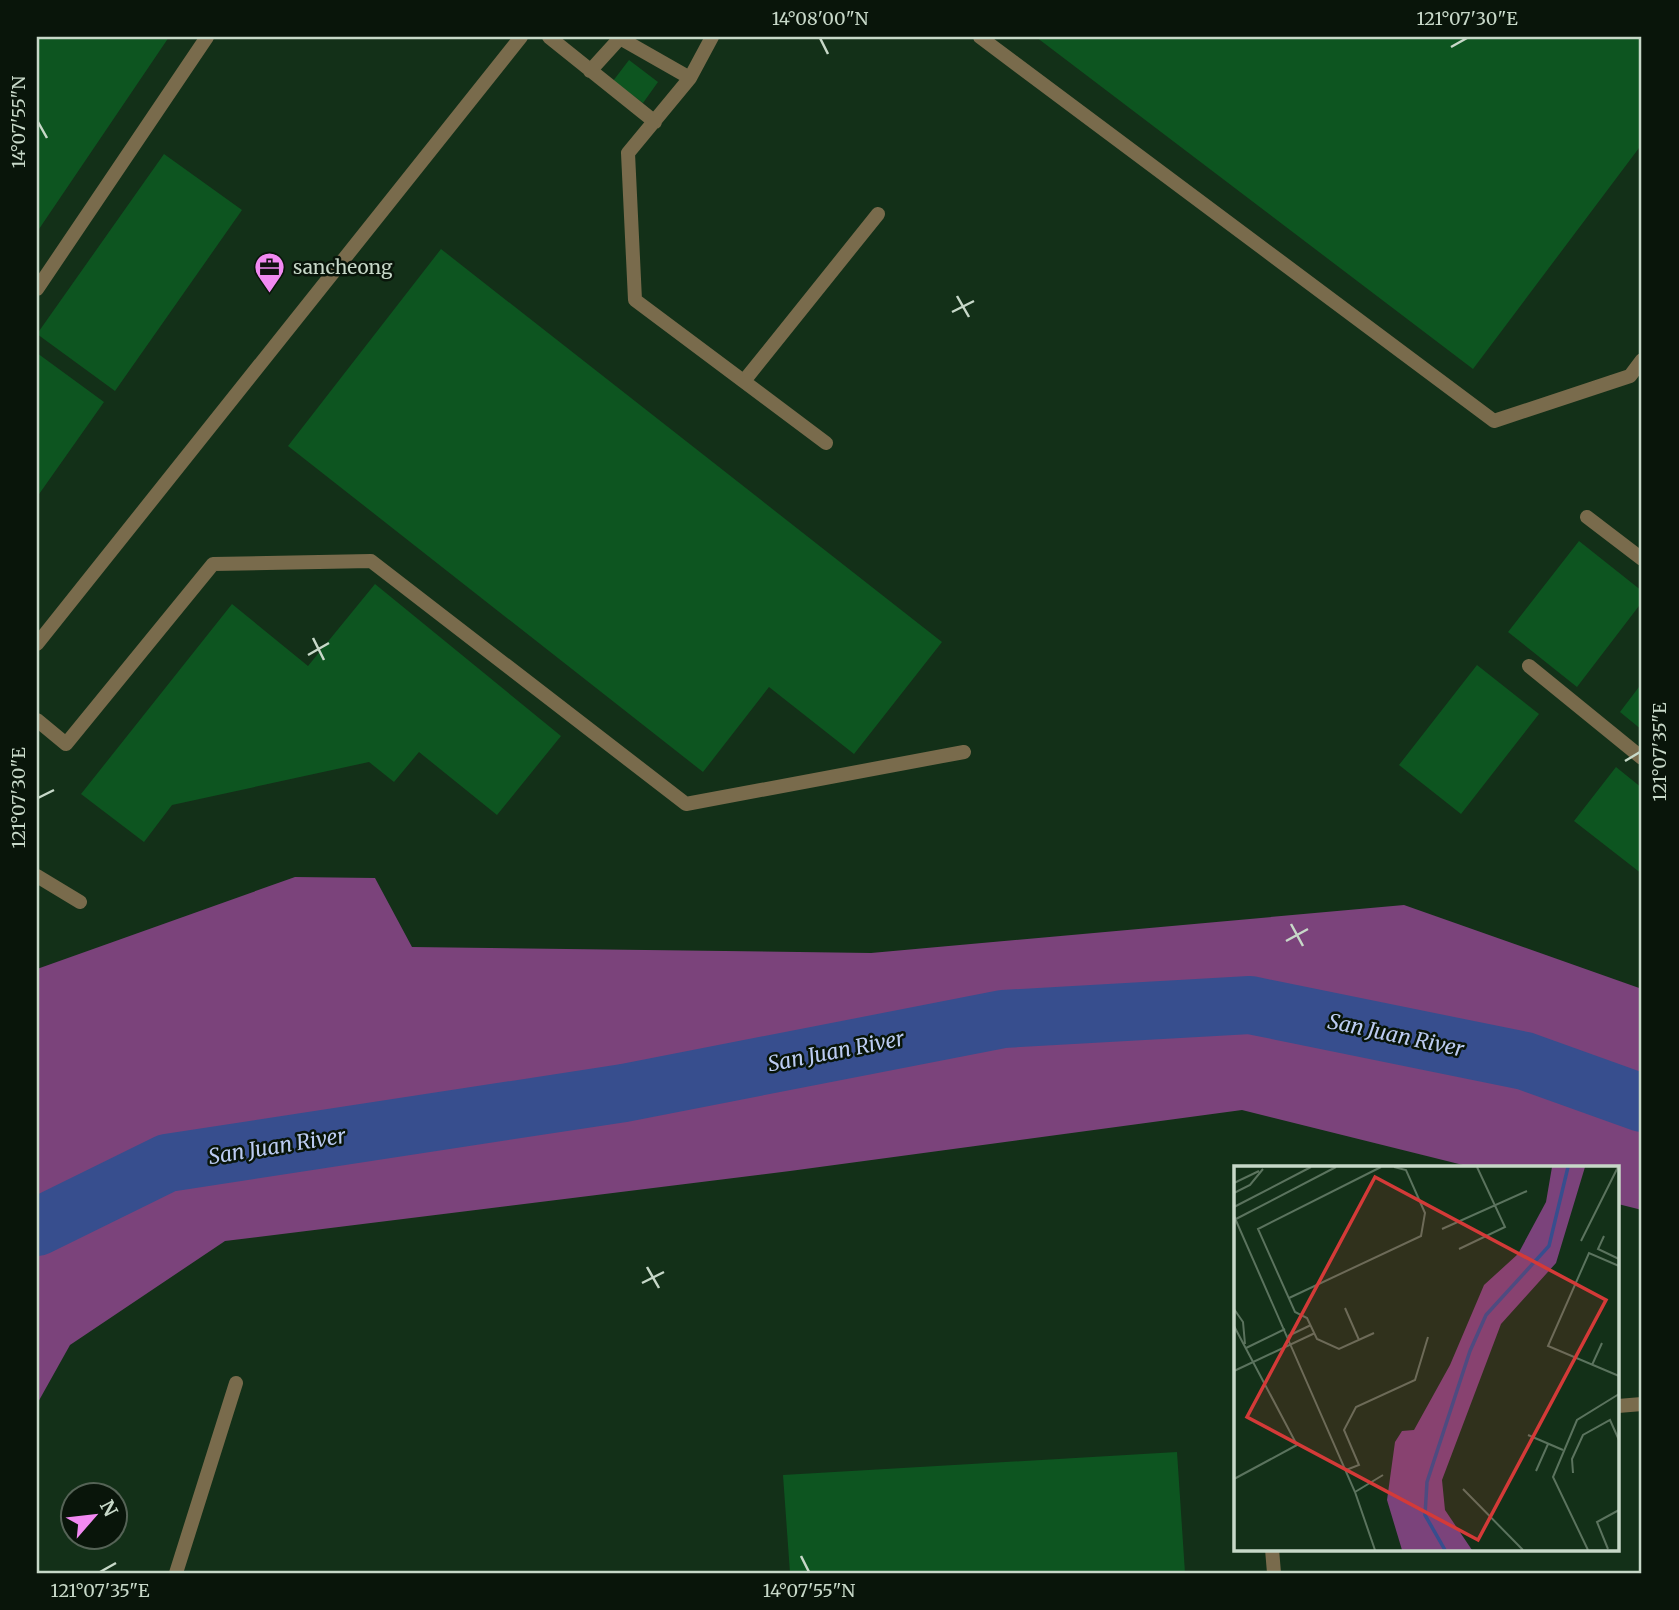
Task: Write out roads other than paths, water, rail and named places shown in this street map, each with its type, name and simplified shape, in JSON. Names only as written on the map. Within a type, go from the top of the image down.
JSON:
[{"type":"street","points":[[37,289],[207,37]]},
{"type":"street","points":[[37,644],[521,37]]},
{"type":"street","points":[[549,37],[655,122]]},
{"type":"street","points":[[712,37],[690,78],[628,153],[635,300],[826,443]]},
{"type":"street","points":[[980,37],[1494,421],[1630,376],[1642,360]]},
{"type":"street","points":[[590,71],[619,38],[690,78]]},
{"type":"street","points":[[744,382],[878,214]]},
{"type":"street","points":[[1587,517],[1642,559]]},
{"type":"street","points":[[37,720],[66,744],[213,564],[371,561],[686,804],[964,752]]},
{"type":"street","points":[[1529,666],[1642,758]]},
{"type":"street","points":[[37,876],[80,902]]},
{"type":"street","points":[[176,1573],[236,1382]]},
{"type":"street","points":[[1620,1406],[1642,1404]]},
{"type":"street","points":[[1272,1550],[1274,1573]]},
{"type":"waterway","name":"San Juan River","points":[[37,1227],[167,1163],[624,1093],[1003,1019],[1250,1005],[1525,1061],[1642,1103]]},
{"type":"place","name":"sancheong","points":[[270,294]]}]
